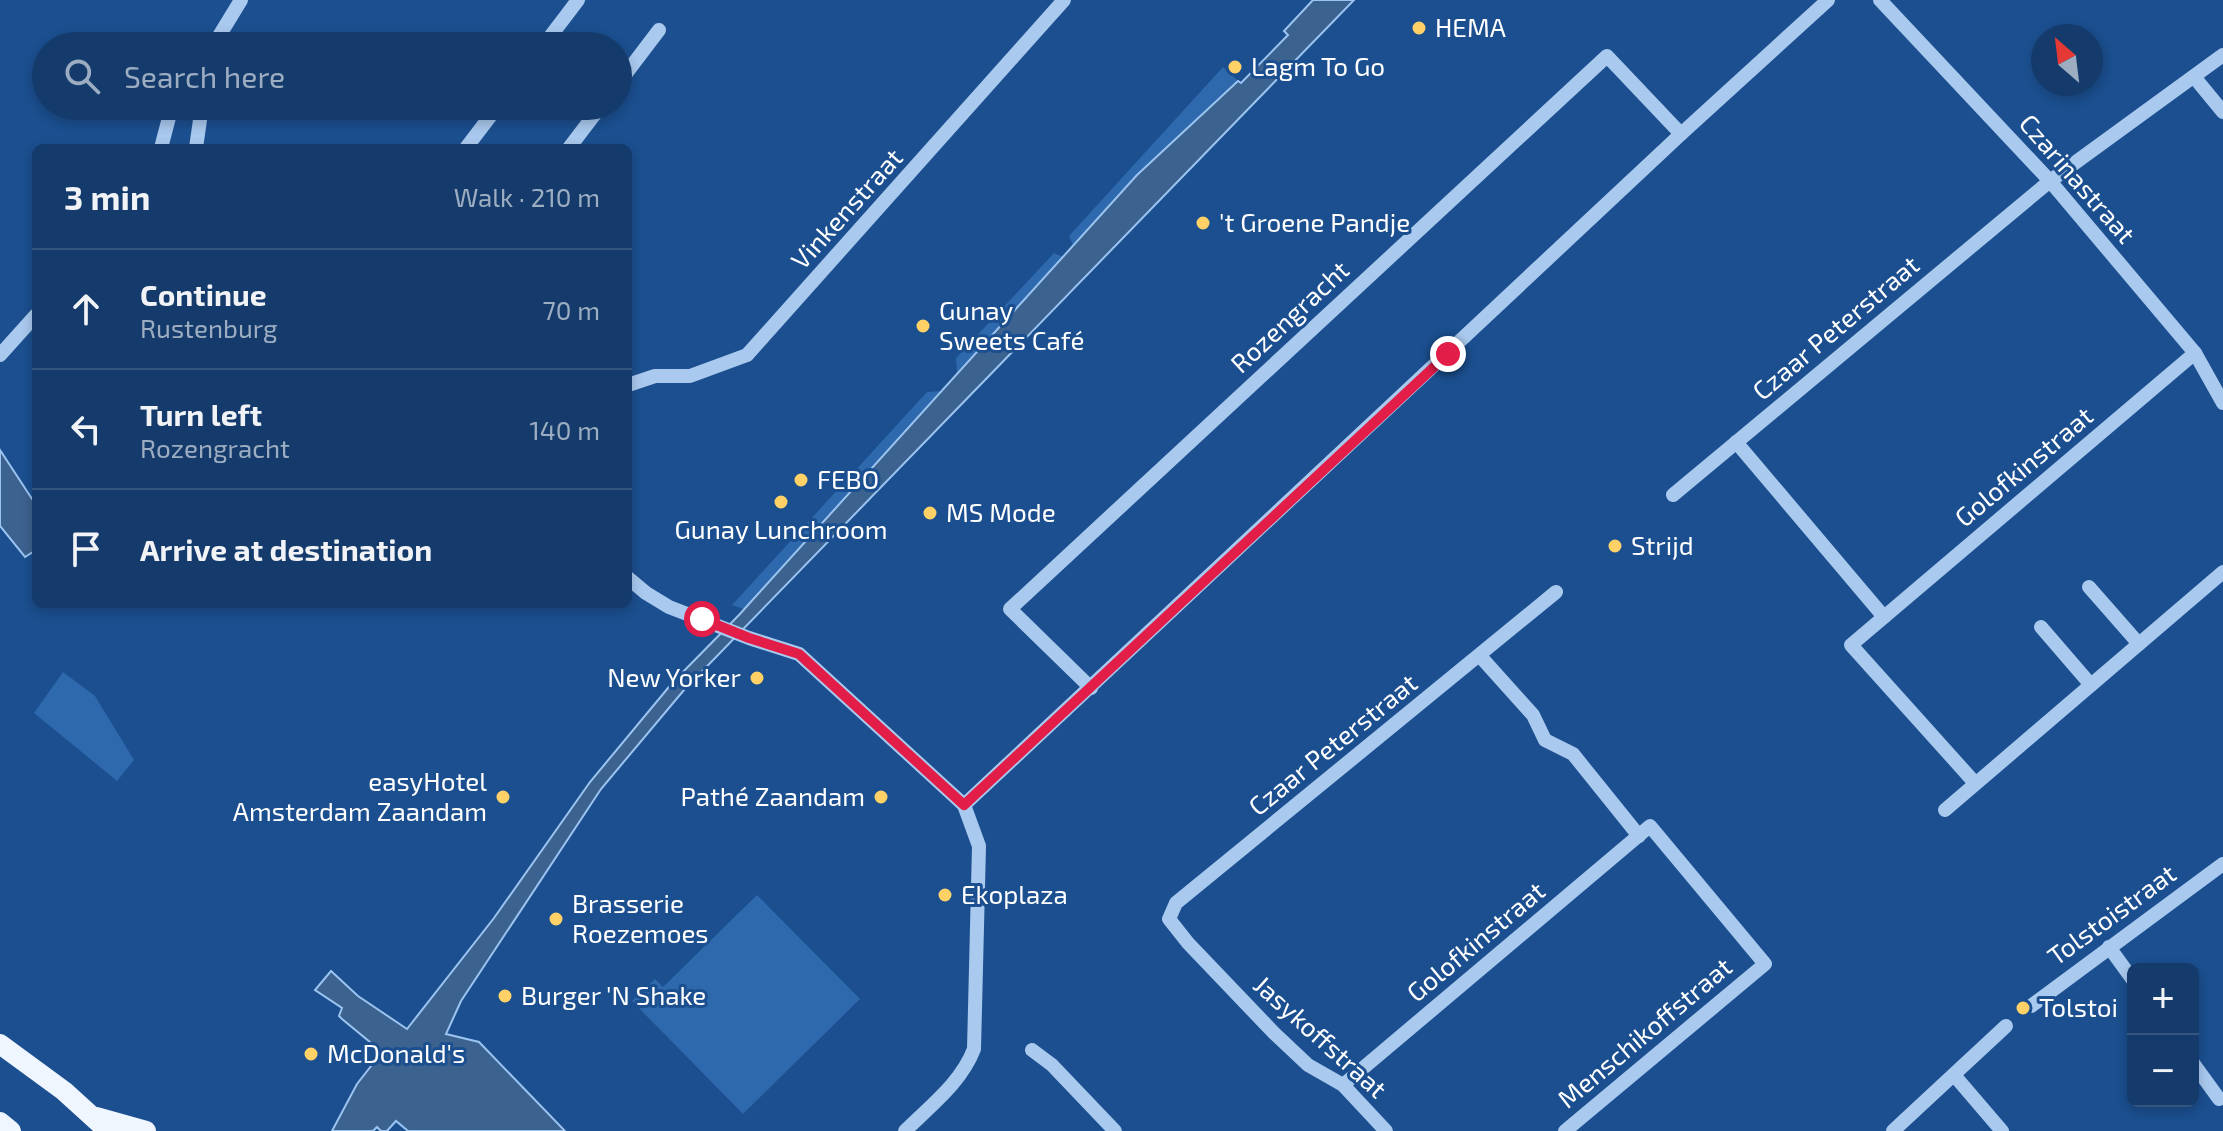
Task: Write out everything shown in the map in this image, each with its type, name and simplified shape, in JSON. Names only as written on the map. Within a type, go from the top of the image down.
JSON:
[{"type":"main road","points":[[0,1044],[64,1091],[108,1131]]},
{"type":"main road","points":[[91,1116],[146,1131]]},
{"type":"main road","points":[[0,1122],[11,1131]]},
{"type":"street","points":[[222,32],[241,0]]},
{"type":"street","points":[[554,32],[578,0]]},
{"type":"street","name":"Vinkenstraat","points":[[632,384],[655,376],[690,376],[747,355],[1064,0]]},
{"type":"street","points":[[964,805],[1828,0]]},
{"type":"street","name":"Czarinastraat","points":[[1880,0],[2050,181],[2195,353],[2223,403]]},
{"type":"street","points":[[632,66],[659,30]]},
{"type":"street","points":[[2050,181],[2223,55]]},
{"type":"street","name":"Rozengracht","points":[[1091,688],[1010,609],[1607,56],[1681,134]]},
{"type":"street","points":[[2195,78],[2223,112]]},
{"type":"street","points":[[162,144],[168,120]]},
{"type":"street","points":[[197,144],[200,120]]},
{"type":"street","points":[[469,144],[487,120]]},
{"type":"street","points":[[572,144],[590,120]]},
{"type":"street","name":"Czaar Peterstraat","points":[[1673,495],[2050,181]]},
{"type":"street","points":[[0,355],[32,319]]},
{"type":"street","name":"Golofkinstraat","points":[[1975,783],[1851,645],[2195,353]]},
{"type":"street","points":[[1736,442],[1884,617]]},
{"type":"street","points":[[1945,810],[2223,572]]},
{"type":"street","points":[[632,581],[669,607],[799,654],[964,805],[979,846],[974,1049],[968,1065],[955,1082],[905,1131]]},
{"type":"street","points":[[2089,587],[2139,644]]},
{"type":"street","name":"Czaar Peterstraat","points":[[1188,943],[1169,919],[1176,903],[1556,592]]},
{"type":"street","points":[[2041,627],[2091,685]]},
{"type":"street","points":[[1480,656],[1533,715],[1545,740],[1573,754],[1645,831]]},
{"type":"street","name":"Golofkinstraat","points":[[1343,1085],[1645,831]]},
{"type":"street","name":"Menschikoffstraat","points":[[1565,1131],[1765,964],[1645,831]]},
{"type":"street","name":"Tolstoistraat","points":[[2031,1006],[2223,864]]},
{"type":"street","name":"Jasykoffstraat","points":[[1188,943],[1308,1065],[1343,1085],[1386,1131]]},
{"type":"street","points":[[2109,947],[2127,972]]},
{"type":"street","points":[[1893,1131],[2006,1026]]},
{"type":"street","points":[[1032,1050],[1052,1065],[1115,1131]]},
{"type":"street","points":[[2199,1071],[2219,1099]]},
{"type":"street","points":[[1954,1075],[2002,1131]]},
{"type":"shaded area","points":[[1313,0],[1354,0],[684,690],[601,789],[461,1001],[446,1034],[479,1042],[565,1131],[408,1131],[396,1121],[387,1131],[377,1127],[373,1131],[332,1131],[357,1084],[382,1052],[339,1016],[342,1008],[315,990],[331,971],[358,996],[407,1029],[494,918],[590,782],[673,682],[739,615],[1137,175],[1238,81],[1241,83],[1288,35],[1284,31]]},
{"type":"shaded area","points":[[1223,67],[1238,81],[1137,175],[1073,245],[1069,236]]},
{"type":"shaded area","points":[[1054,253],[1063,257],[957,373],[956,358]]},
{"type":"shaded area","points":[[942,391],[744,609],[732,605],[927,392]]},
{"type":"shaded area","points":[[0,450],[32,499],[32,553],[25,557],[0,526]]},
{"type":"shaded area","points":[[63,672],[95,696],[134,760],[117,781],[34,713]]},
{"type":"shaded area","points":[[757,895],[860,999],[743,1114],[632,1001],[655,979],[663,987]]},
{"type":"place","name":"HEMA","points":[[1419,28]]},
{"type":"place","name":"Lagm To Go","points":[[1235,67]]},
{"type":"place","name":"'t Groene Pandje","points":[[1203,223]]},
{"type":"place","name":"Gunay Sweets Café","points":[[923,326]]},
{"type":"place","name":"FEBO","points":[[801,480]]},
{"type":"place","name":"Gunay Lunchroom","points":[[781,502]]},
{"type":"place","name":"MS Mode","points":[[930,513]]},
{"type":"place","name":"Strijd","points":[[1615,546]]},
{"type":"place","name":"New Yorker","points":[[757,678]]},
{"type":"place","name":"easyHotel Amsterdam Zaandam","points":[[503,797]]},
{"type":"place","name":"Pathé Zaandam","points":[[881,797]]},
{"type":"place","name":"Ekoplaza","points":[[945,895]]},
{"type":"place","name":"Brasserie Roezemoes","points":[[556,919]]},
{"type":"place","name":"Burger 'N Shake","points":[[505,996]]},
{"type":"place","name":"Tolstoi","points":[[2023,1008]]},
{"type":"place","name":"McDonald's","points":[[311,1054]]},
{"type":"route","points":[[702,619],[799,654],[964,805],[1448,354]]}]
